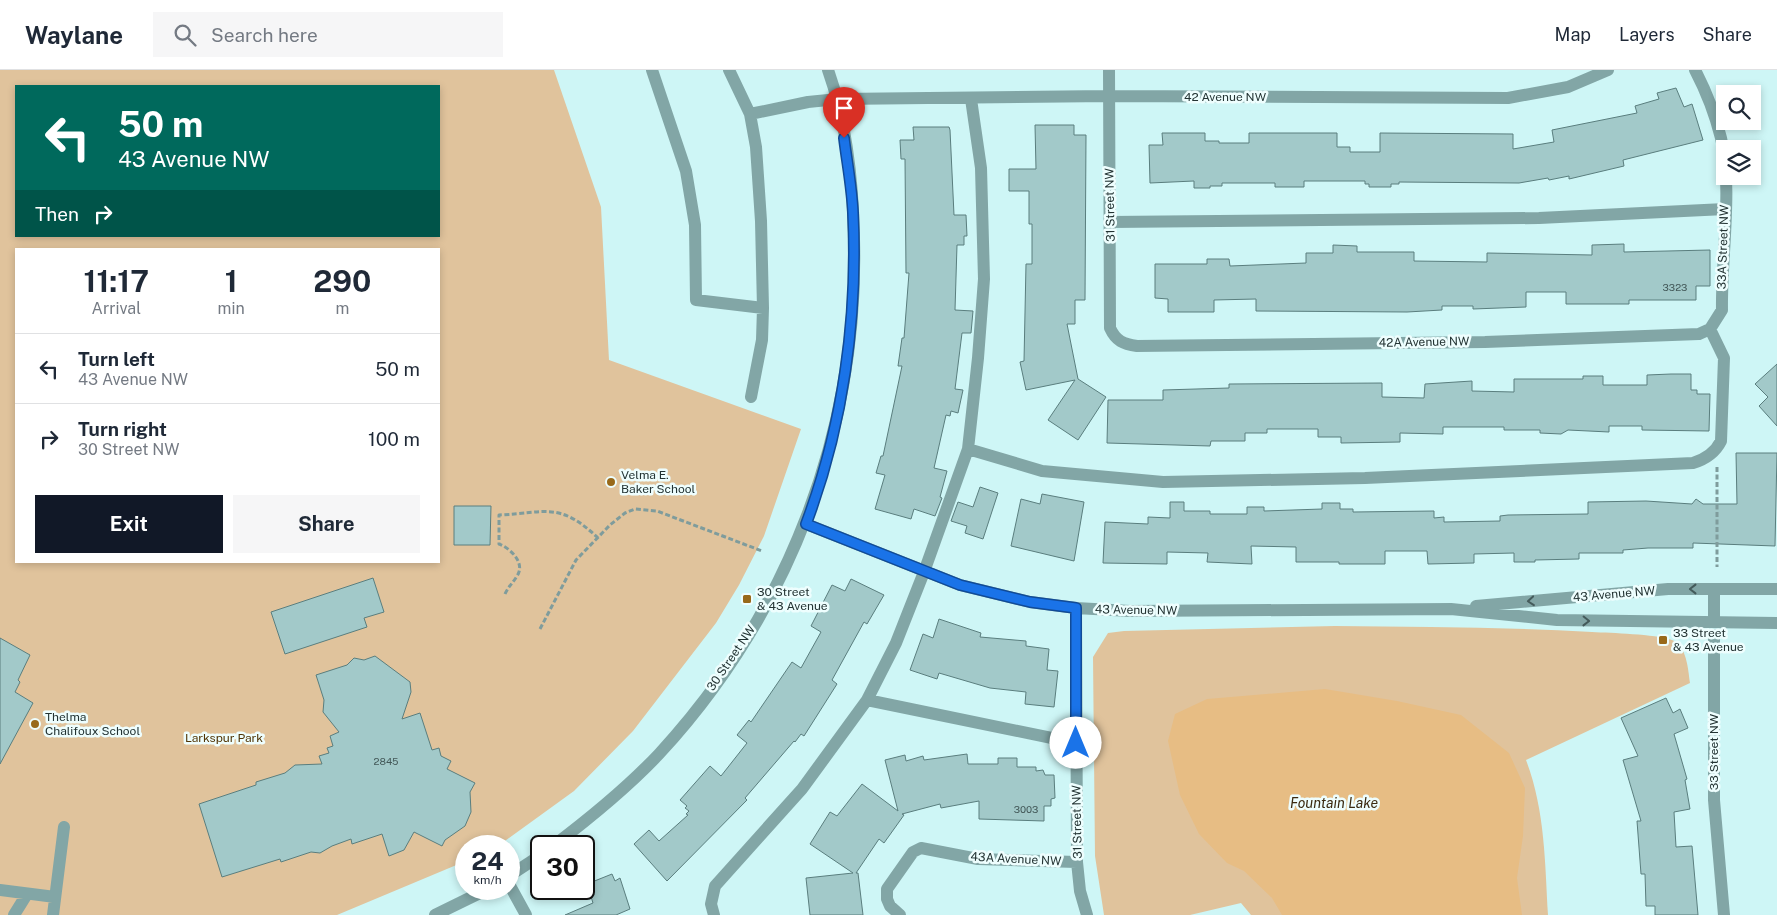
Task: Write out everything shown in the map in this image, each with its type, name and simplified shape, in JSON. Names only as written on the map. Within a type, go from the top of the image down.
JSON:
[{"type":"street","points":[[652,70],[686,171],[695,225],[696,300],[763,308]]},
{"type":"street","points":[[729,70],[750,114],[756,147],[761,221],[762,340],[751,397]]},
{"type":"street","name":"30 Street NW","points":[[568,835],[630,782],[660,753],[723,673],[777,585],[806,524],[815,498],[838,412],[853,301],[853,211],[838,99],[828,70]]},
{"type":"street","name":"31 Street NW","points":[[1108,70],[1110,328],[1115,339]]},
{"type":"street","name":"42 Avenue NW","points":[[750,114],[808,102],[838,99],[1109,96],[1508,98],[1568,87],[1608,70]]},
{"type":"street","name":"33A Street NW","points":[[1694,70],[1707,93],[1721,138],[1725,166],[1722,310],[1710,329]]},
{"type":"street","points":[[714,915],[711,904],[715,886],[802,789],[867,700],[896,643],[924,572],[968,449],[984,279],[981,168],[971,99]]},
{"type":"street","points":[[1110,222],[1539,218],[1724,209]]},
{"type":"street","points":[[968,449],[1042,471],[1163,482],[1365,478],[1693,463],[1704,460],[1717,449],[1721,440],[1724,358],[1710,329]]},
{"type":"street","name":"42A Avenue NW","points":[[1115,339],[1124,344],[1137,346],[1485,342],[1699,334],[1710,329]]},
{"type":"street","name":"43 Avenue NW","points":[[806,524],[924,572],[995,594],[1076,608],[1130,611],[1451,610],[1668,589],[1777,589]]},
{"type":"street","name":"33 Street NW","points":[[1714,589],[1714,800],[1724,915]]},
{"type":"street","name":"31 Street NW","points":[[1076,608],[1077,862],[1080,890],[1087,915]]},
{"type":"street","name":"43 Avenue NW","points":[[1451,610],[1557,620],[1777,623]]},
{"type":"street","points":[[867,700],[1076,743]]},
{"type":"street","points":[[53,915],[64,827]]},
{"type":"street","name":"43A Avenue NW","points":[[900,915],[890,906],[887,889],[912,852],[922,848],[978,859],[1077,862]]},
{"type":"street","points":[[0,890],[55,897]]},
{"type":"street","points":[[14,915],[27,894]]},
{"type":"street","points":[[435,915],[466,900]]},
{"type":"street","points":[[518,900],[526,915]]},
{"type":"path","points":[[1717,449],[1717,567]]},
{"type":"path","points":[[540,629],[576,560],[625,513],[635,509],[649,509],[762,551]]},
{"type":"path","points":[[505,594],[517,577],[519,566],[514,555],[498,544],[499,515],[552,510],[581,524],[598,538]]},
{"type":"green space","name":"Larkspur Park","points":[[0,70],[554,70],[601,207],[609,360],[801,429],[764,536],[739,585],[716,623],[633,731],[574,791],[513,835],[455,835],[455,866],[337,915],[0,915]]},
{"type":"green space","points":[[1335,626],[1528,629],[1655,636],[1672,640],[1681,647],[1686,658],[1690,683],[1526,760],[1541,817],[1548,915],[1251,915],[1241,903],[1190,915],[1104,915],[1095,856],[1093,657],[1108,633],[1124,631]]},
{"type":"water","name":"Fountain Lake","points":[[1325,689],[1397,701],[1461,715],[1509,753],[1525,788],[1523,836],[1517,878],[1522,915],[1282,915],[1272,898],[1244,871],[1227,863],[1199,834],[1180,795],[1168,741],[1175,714],[1207,699]]},
{"type":"building","points":[[1676,88],[1684,107],[1692,104],[1703,140],[1623,160],[1624,166],[1569,179],[1569,176],[1519,183],[1399,182],[1399,184],[1391,184],[1391,187],[1369,187],[1369,184],[1365,184],[1365,181],[1304,181],[1304,187],[1275,187],[1275,183],[1222,183],[1222,186],[1210,186],[1210,188],[1194,188],[1194,181],[1150,183],[1149,145],[1163,145],[1162,133],[1205,133],[1205,141],[1249,143],[1249,133],[1337,133],[1337,147],[1350,147],[1350,152],[1380,152],[1380,133],[1513,134],[1513,149],[1554,142],[1552,130],[1637,113],[1635,106],[1659,99],[1657,93]]},
{"type":"building","points":[[1035,125],[1074,125],[1074,135],[1086,135],[1085,300],[1075,300],[1075,324],[1067,324],[1078,379],[1106,397],[1078,440],[1048,420],[1075,380],[1026,390],[1020,362],[1024,361],[1026,264],[1032,264],[1032,224],[1029,224],[1029,191],[1009,191],[1009,169],[1036,169]]},
{"type":"building","points":[[913,127],[949,127],[950,130],[954,215],[966,215],[967,236],[964,236],[964,245],[957,245],[955,310],[973,311],[971,333],[962,333],[955,389],[963,390],[958,413],[951,411],[950,416],[946,415],[934,468],[947,471],[940,497],[942,498],[935,516],[914,509],[911,519],[875,509],[885,475],[876,473],[881,456],[883,456],[902,366],[898,366],[902,338],[904,338],[909,273],[906,273],[905,159],[901,159],[900,140],[914,140]]},
{"type":"building","points":[[1624,244],[1624,252],[1710,250],[1710,286],[1696,286],[1696,300],[1629,300],[1629,304],[1566,304],[1566,292],[1526,292],[1526,307],[1473,309],[1473,306],[1442,306],[1442,310],[1407,312],[1256,311],[1256,299],[1214,300],[1214,312],[1168,312],[1168,299],[1155,298],[1155,264],[1207,264],[1207,259],[1229,259],[1230,266],[1306,263],[1306,253],[1333,253],[1333,245],[1357,246],[1357,252],[1414,252],[1414,261],[1487,262],[1487,253],[1592,255],[1592,245]]},
{"type":"building","points":[[1777,364],[1777,426],[1759,406],[1768,397],[1755,384]]},
{"type":"building","points":[[1691,374],[1691,390],[1697,390],[1697,394],[1710,394],[1709,431],[1642,430],[1642,426],[1609,426],[1609,432],[1568,430],[1561,434],[1540,433],[1540,430],[1504,430],[1504,427],[1443,427],[1443,434],[1400,433],[1400,442],[1341,443],[1341,437],[1318,437],[1318,429],[1267,429],[1267,433],[1245,433],[1245,441],[1211,441],[1210,446],[1107,443],[1108,400],[1163,400],[1163,390],[1229,388],[1229,384],[1382,383],[1382,397],[1424,398],[1425,384],[1472,381],[1472,391],[1514,392],[1514,379],[1583,379],[1583,376],[1603,376],[1603,385],[1647,385],[1647,375]]},
{"type":"building","points":[[1736,453],[1777,453],[1775,546],[1693,543],[1693,548],[1648,548],[1623,550],[1623,553],[1579,553],[1579,559],[1535,560],[1535,562],[1514,562],[1514,553],[1474,554],[1474,563],[1428,564],[1427,551],[1385,551],[1385,564],[1339,564],[1339,562],[1296,562],[1296,547],[1251,546],[1252,564],[1207,562],[1208,553],[1167,552],[1167,564],[1103,563],[1105,522],[1148,524],[1148,517],[1170,518],[1170,502],[1184,502],[1184,511],[1210,511],[1210,514],[1247,514],[1247,507],[1264,507],[1264,511],[1322,509],[1322,503],[1340,503],[1340,509],[1353,509],[1353,512],[1434,511],[1434,518],[1444,517],[1444,522],[1500,521],[1500,516],[1508,515],[1588,514],[1588,502],[1646,501],[1692,504],[1696,499],[1703,504],[1737,504]]},
{"type":"building","points":[[980,487],[998,493],[983,539],[965,533],[967,526],[951,521],[958,502],[973,507]]},
{"type":"building","points":[[1042,494],[1084,502],[1074,561],[1011,546],[1021,499],[1040,504]]},
{"type":"building","points":[[454,506],[491,506],[490,545],[454,545]]},
{"type":"building","points":[[373,578],[384,612],[364,618],[367,627],[285,654],[271,612]]},
{"type":"building","points":[[851,579],[884,595],[867,624],[864,622],[832,680],[837,684],[804,736],[801,734],[794,741],[745,798],[747,800],[667,881],[634,844],[649,830],[659,841],[688,815],[686,814],[689,811],[685,808],[687,806],[680,800],[710,766],[721,776],[747,743],[737,735],[749,720],[751,722],[792,662],[801,668],[821,632],[811,626],[832,585],[845,591]]},
{"type":"building","points":[[939,619],[981,633],[980,637],[1026,641],[1026,646],[1049,649],[1047,670],[1058,671],[1054,707],[1025,704],[1026,692],[990,688],[939,673],[937,679],[910,670],[923,634],[933,638]]},
{"type":"building","name":"Thelma Chalifoux School","points":[[0,638],[30,655],[18,680],[20,682],[15,692],[33,703],[0,764]]},
{"type":"building","points":[[375,656],[410,682],[411,692],[402,719],[420,713],[432,750],[439,748],[441,756],[451,761],[447,769],[475,783],[470,792],[471,812],[465,826],[445,840],[442,846],[414,832],[404,850],[389,856],[382,834],[352,844],[351,839],[320,853],[311,852],[281,862],[280,859],[222,877],[199,804],[256,785],[256,782],[285,773],[295,765],[322,764],[319,756],[329,753],[327,748],[333,746],[330,736],[339,732],[323,712],[324,700],[316,675],[347,665],[354,658],[364,660]]},
{"type":"building","points":[[1666,698],[1673,713],[1680,709],[1688,728],[1674,734],[1687,779],[1685,780],[1690,809],[1674,812],[1676,847],[1692,846],[1698,915],[1655,915],[1655,906],[1646,906],[1645,874],[1641,874],[1637,821],[1641,821],[1623,760],[1638,756],[1621,718]]},
{"type":"building","points":[[967,754],[968,764],[998,764],[998,758],[1017,758],[1017,767],[1036,767],[1036,771],[1043,770],[1045,775],[1054,775],[1055,798],[1051,799],[1051,806],[1044,806],[1044,821],[979,819],[979,801],[941,808],[940,804],[902,814],[904,815],[884,843],[879,839],[856,873],[858,873],[863,915],[810,915],[806,878],[853,873],[810,844],[830,812],[837,816],[862,784],[898,811],[885,760],[905,755],[906,761],[923,756],[924,760]]},
{"type":"building","points":[[612,874],[615,881],[620,878],[630,909],[616,915],[565,915],[593,903],[592,900],[595,900],[595,881]]},
{"type":"place","name":"Velma E. Baker School","points":[[611,482]]},
{"type":"place","name":"30 Street & 43 Avenue","points":[[747,599]]},
{"type":"place","name":"33 Street & 43 Avenue","points":[[1663,640]]},
{"type":"place","name":"Thelma Chalifoux School","points":[[35,724]]},
{"type":"route","points":[[844,138],[853,211],[855,259],[850,334],[838,412],[830,449],[806,524],[960,585],[1030,602],[1076,608],[1076,743]]}]
